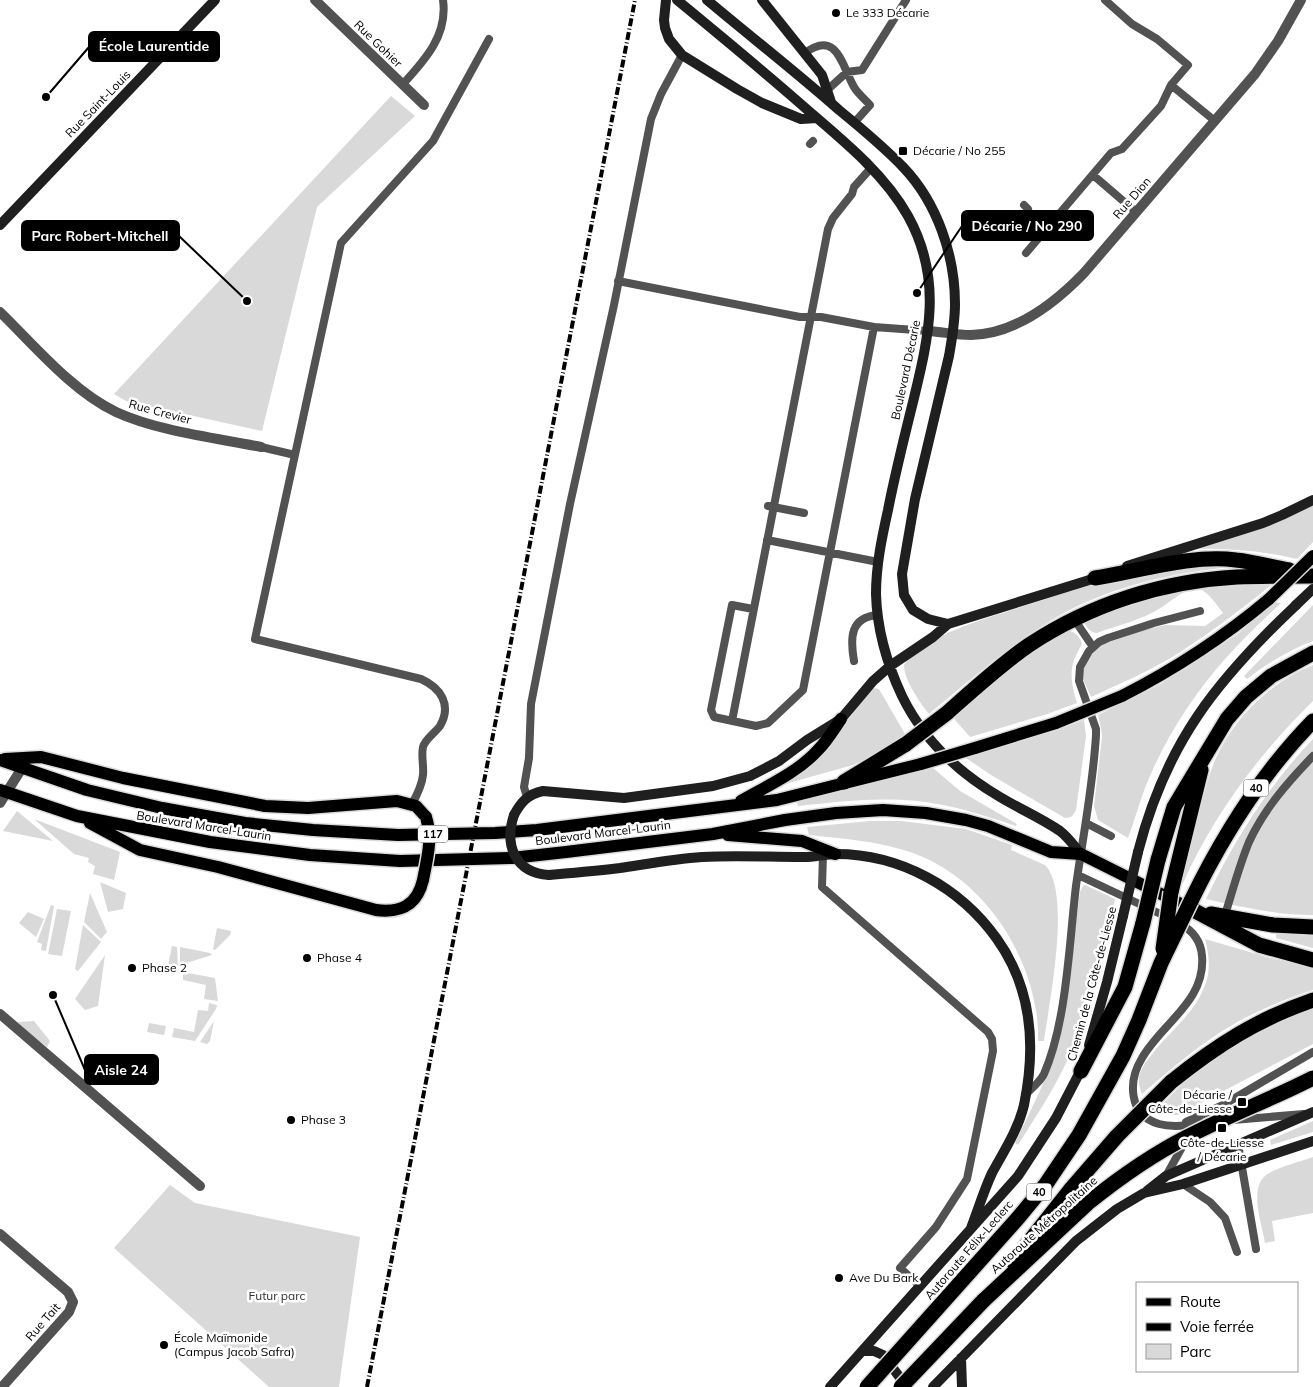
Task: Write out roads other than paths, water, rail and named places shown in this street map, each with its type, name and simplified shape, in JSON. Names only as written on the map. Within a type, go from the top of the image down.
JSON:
[{"type":"highway","points":[[1095,578],[1175,563],[1224,559],[1313,575]]},
{"type":"highway","points":[[844,782],[906,744],[947,713],[1028,646],[1074,619],[1124,598],[1180,584],[1236,577],[1313,575]]},
{"type":"highway","points":[[1082,1072],[1125,986],[1174,807],[1205,754],[1236,707],[1258,686],[1284,667],[1313,653]]},
{"type":"highway","name":"40","points":[[1160,963],[1227,831],[1282,755],[1313,722]]},
{"type":"highway","points":[[1160,963],[1171,892],[1205,754]]},
{"type":"highway","points":[[1195,911],[1224,921],[1313,927]]},
{"type":"highway","points":[[1224,921],[1259,945],[1313,960]]},
{"type":"highway","name":"Autoroute Félix-Leclerc","points":[[868,1387],[1018,1218],[1057,1168],[1079,1136],[1114,1075],[1139,1020],[1160,963]]},
{"type":"highway","points":[[901,1387],[983,1301],[1071,1189],[1117,1136],[1171,1082],[1216,1047],[1244,1030],[1272,1016],[1313,1000]]},
{"type":"highway","name":"Autoroute Métropolitaine","points":[[983,1301],[1088,1203],[1136,1168],[1188,1136],[1313,1078]]},
{"type":"main road","name":"Rue Saint-Louis","points":[[0,225],[215,0]]},
{"type":"main road","points":[[666,0],[664,23],[669,39],[682,55],[762,103],[801,119],[817,118]]},
{"type":"main road","name":"Boulevard Décarie","points":[[677,0],[817,118],[871,168],[904,209],[919,240],[926,262],[931,309],[929,331],[892,487],[878,562],[876,594],[883,643],[903,698],[926,733],[948,759],[982,786],[1062,832],[1082,854]]},
{"type":"main road","points":[[708,0],[825,92],[832,103],[904,168],[915,181],[934,212],[948,249],[953,273],[955,304],[953,333],[915,499],[902,574],[904,594],[914,610],[928,619],[948,624]]},
{"type":"main road","points":[[762,0],[822,75],[825,92]]},
{"type":"main road","points":[[736,804],[801,766],[820,749],[841,718],[873,681],[890,666],[948,624],[1095,578],[1134,563],[1269,520],[1313,500]]},
{"type":"main road","name":"Boulevard Marcel-Laurin","points":[[0,759],[80,788],[162,808],[245,822],[354,833],[447,834],[521,831],[592,824],[788,798],[844,782],[921,764],[975,748],[1056,723],[1122,696],[1174,668],[1243,621],[1269,599],[1313,556]]},
{"type":"main road","name":"Chemin de la Côte-de-Liesse","points":[[830,1387],[1008,1188],[1027,1165],[1056,1118],[1082,1072],[1107,982],[1148,816],[1176,750],[1202,709],[1234,667],[1313,588]]},
{"type":"main road","points":[[841,718],[807,740],[779,762],[750,776],[724,784],[624,798],[543,791],[528,797],[519,806],[514,815],[510,835],[511,846],[514,856],[528,870],[541,875],[700,857],[803,858],[829,854],[886,861],[902,866],[930,878],[964,901],[993,933],[1007,953],[1016,972],[1026,1002],[1030,1047],[1026,1094],[1019,1122],[992,1174],[971,1228]]},
{"type":"main road","points":[[0,759],[41,757],[123,778],[266,806],[308,808],[397,800],[412,804],[426,817],[430,829],[430,841],[423,880],[417,896],[410,904],[394,910],[376,910],[206,864],[140,850],[77,816]]},
{"type":"main road","name":"Boulevard Marcel-Laurin","points":[[2,795],[77,816],[143,830],[310,856],[400,861],[512,858],[713,834],[785,820],[836,813],[883,810],[926,812],[966,820],[1010,834],[1051,852],[1082,854],[1195,911]]},
{"type":"main road","points":[[713,834],[802,841],[829,854]]},
{"type":"main road","points":[[933,1387],[1086,1232],[1111,1213],[1144,1193],[1166,1176],[1311,1113]]},
{"type":"main road","points":[[1144,1193],[1183,1184],[1313,1141]]},
{"type":"main road","points":[[864,1350],[874,1351],[883,1355],[907,1387]]},
{"type":"main road","points":[[961,1358],[962,1387]]},
{"type":"street","name":"Rue Gohier","points":[[315,0],[424,105]]},
{"type":"street","name":"Rue Dion","points":[[929,331],[972,335],[996,330],[1019,322],[1046,308],[1070,288],[1266,60],[1301,0]]},
{"type":"street","name":"Rue Crevier","points":[[0,312],[73,383],[115,412],[150,424],[261,447]]},
{"type":"street","points":[[2,795],[22,768]]},
{"type":"street","points":[[0,1014],[200,1186]]},
{"type":"street","name":"Rue Tait","points":[[0,1234],[68,1292],[72,1302],[69,1312],[2,1387]]},
{"type":"lane","points":[[403,84],[426,58],[440,35],[444,21],[443,0]]},
{"type":"lane","points":[[825,92],[846,72],[862,70],[906,0]]},
{"type":"lane","points":[[1026,253],[1111,153],[1122,149],[1161,106],[1171,85],[1188,65],[1158,39],[1132,24],[1105,0]]},
{"type":"lane","points":[[412,804],[423,776],[423,747],[440,725],[445,712],[445,701],[442,694],[429,683],[422,680],[255,640],[341,242],[433,141],[489,39]]},
{"type":"lane","points":[[805,53],[818,45],[829,46],[839,54],[855,90],[870,105],[854,123]]},
{"type":"lane","points":[[528,797],[524,787],[530,750],[529,726],[531,704],[572,495],[651,119],[661,94],[682,55]]},
{"type":"lane","points":[[1171,85],[1215,121]]},
{"type":"lane","points":[[732,722],[767,540],[771,506],[830,224],[852,194],[854,187],[871,168]]},
{"type":"lane","points":[[1093,175],[1136,212]]},
{"type":"lane","points":[[618,281],[800,317],[821,316],[874,327],[929,331]]},
{"type":"lane","points":[[754,609],[732,605],[711,710],[714,717],[756,726],[768,723],[803,690],[874,327]]},
{"type":"lane","points":[[261,447],[295,455]]},
{"type":"lane","points":[[771,506],[804,513]]},
{"type":"lane","points":[[767,540],[878,562]]},
{"type":"lane","points":[[1026,1094],[1041,1080],[1058,1028],[1086,824],[1096,729],[1080,687],[1078,675],[1082,662],[1093,647],[1108,638],[1200,611]]},
{"type":"lane","points":[[854,661],[853,632],[862,619],[878,615]]},
{"type":"lane","points":[[1074,619],[1093,647]]},
{"type":"lane","points":[[1224,921],[1249,842],[1283,788],[1313,756]]},
{"type":"lane","points":[[1086,824],[1111,836]]},
{"type":"lane","points":[[829,854],[822,887],[988,1032],[994,1044],[967,1179],[936,1226],[900,1268],[920,1286]]},
{"type":"lane","points":[[1078,875],[1172,919],[1192,932],[1201,950],[1202,965],[1200,982],[1197,988],[1189,1002],[1142,1057],[1136,1072],[1132,1086],[1133,1099],[1142,1115],[1159,1124],[1175,1125],[1311,1113]]},
{"type":"lane","points":[[1175,1125],[1212,1110],[1313,1052]]},
{"type":"lane","points":[[1166,1176],[1185,1141],[1212,1110]]},
{"type":"lane","points":[[1238,1144],[1256,1249]]},
{"type":"lane","points":[[1183,1184],[1210,1202],[1225,1218],[1237,1252]]},
{"type":"railway","points":[[367,1387],[635,0]]},
{"type":"place","name":"Le 333 Décarie","points":[[836,13]]},
{"type":"place","name":"École Laurentide","points":[[46,97]]},
{"type":"place","name":"Décarie / No 255","points":[[903,151]]},
{"type":"place","name":"Décarie / No 290","points":[[917,293]]},
{"type":"place","name":"Parc Robert-Mitchell","points":[[247,301]]},
{"type":"place","name":"Phase 4","points":[[307,958]]},
{"type":"place","name":"Phase 2","points":[[132,968]]},
{"type":"place","name":"Aisle 24","points":[[53,995]]},
{"type":"place","name":"Décarie / Côte-de-Liesse","points":[[1242,1102]]},
{"type":"place","name":"Phase 3","points":[[291,1120]]},
{"type":"place","name":"Côte-de-Liesse / Décarie","points":[[1222,1128]]},
{"type":"place","name":"Ave Du Bark","points":[[839,1278]]},
{"type":"place","name":"École Maïmonide (Campus Jacob Safra)","points":[[164,1345]]},
{"type":"park label","name":"Futur parc","points":[[277,1296]]}]
